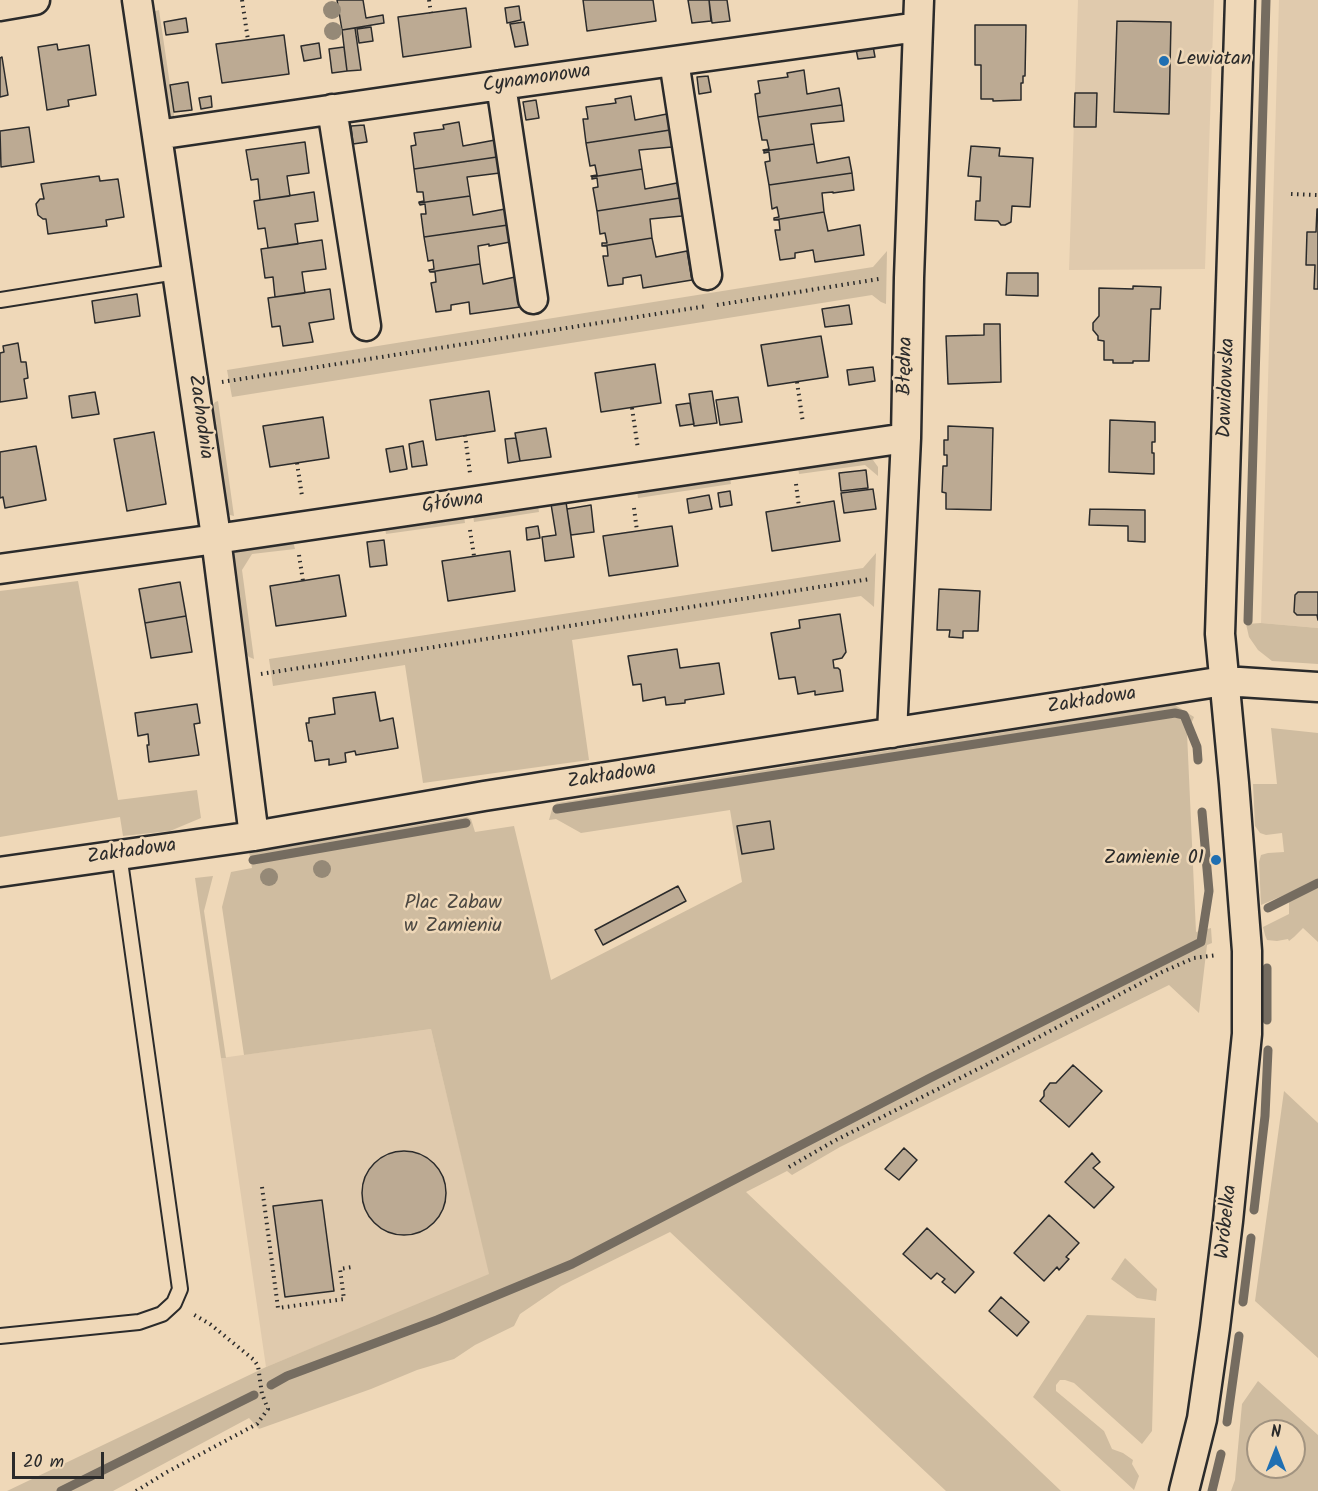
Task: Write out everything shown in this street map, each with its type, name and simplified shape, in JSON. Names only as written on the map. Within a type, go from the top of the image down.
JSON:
[{"type":"street","points":[[0,6],[35,0]]},
{"type":"street","name":"Zachodnia","points":[[137,0],[216,539],[254,836]]},
{"type":"street","name":"Dawidowska","points":[[1239,0],[1220,634],[1247,951]]},
{"type":"street","name":"Cynamonowa","points":[[157,135],[674,61],[919,14]]},
{"type":"street","name":"Błędna","points":[[892,733],[906,438],[909,278],[919,14]]},
{"type":"street","points":[[674,61],[707,275]]},
{"type":"street","points":[[501,85],[533,299]]},
{"type":"street","points":[[332,109],[366,326]]},
{"type":"street","name":"Główna","points":[[0,569],[906,438]]},
{"type":"street","points":[[1224,681],[1318,687]]},
{"type":"street","name":"Zakładowa","points":[[0,873],[254,836],[484,796],[1224,681]]},
{"type":"street","name":"Wróbelka","points":[[1184,1491],[1202,1419],[1226,1246],[1247,1034],[1247,951]]},
{"type":"lane","points":[[0,300],[176,272]]},
{"type":"lane","points":[[0,1336],[139,1322],[162,1314],[174,1304],[180,1289],[119,854]]},
{"type":"path","points":[[242,0],[248,40]]},
{"type":"path","points":[[429,0],[431,13]]},
{"type":"path","points":[[1291,194],[1318,195]]},
{"type":"path","points":[[194,386],[890,278],[909,278]]},
{"type":"path","points":[[797,382],[804,426]]},
{"type":"path","points":[[632,408],[638,450]]},
{"type":"path","points":[[465,435],[470,477]]},
{"type":"path","points":[[297,463],[302,502]]},
{"type":"path","points":[[234,678],[880,578]]},
{"type":"path","points":[[789,1167],[836,1140],[982,1067],[1162,972],[1194,958],[1247,951]]},
{"type":"path","points":[[262,1187],[278,1308],[344,1299],[340,1269],[352,1267]]},
{"type":"path","points":[[136,1491],[257,1424],[268,1409],[262,1394],[258,1366],[254,1360],[210,1324],[174,1304]]},
{"type":"shaded area","points":[[1078,0],[1214,0],[1205,269],[1069,270]]},
{"type":"shaded area","points":[[1279,0],[1318,0],[1318,628],[1261,623]]},
{"type":"shaded area","points":[[431,1029],[490,1275],[266,1367],[221,1058]]},
{"type":"green space","points":[[159,10],[174,121],[167,119],[148,13]]},
{"type":"green space","points":[[887,251],[886,304],[872,295],[232,397],[227,370],[873,267]]},
{"type":"green space","points":[[218,401],[234,516],[226,514],[211,408]]},
{"type":"green space","points":[[863,457],[873,460],[878,467],[878,476],[865,465],[799,474],[798,467]]},
{"type":"green space","points":[[730,477],[731,484],[638,498],[637,491]]},
{"type":"green space","points":[[538,506],[539,512],[474,522],[473,515]]},
{"type":"green space","points":[[464,516],[465,523],[386,534],[385,527]]},
{"type":"green space","points":[[293,541],[295,549],[252,554],[242,570],[254,659],[242,649],[232,555],[239,548]]},
{"type":"green space","points":[[876,553],[874,607],[861,596],[572,640],[589,760],[423,783],[405,665],[273,686],[269,659],[863,568]]},
{"type":"green space","points":[[78,581],[118,800],[197,790],[201,818],[170,831],[123,836],[120,817],[0,837],[0,591]]},
{"type":"green space","points":[[1261,623],[1318,628],[1318,664],[1272,661],[1258,650],[1249,637],[1246,624]]},
{"type":"green space","name":"Plac Zabaw w Zamieniu","points":[[1175,705],[1194,717],[1187,733],[1196,932],[1211,928],[1212,943],[1207,945],[1199,1013],[1169,985],[840,1147],[792,1175],[787,1171],[746,1192],[1061,1491],[946,1491],[670,1232],[561,1286],[520,1314],[514,1326],[475,1345],[454,1359],[417,1370],[259,1429],[249,1418],[113,1491],[7,1491],[266,1367],[489,1274],[431,1029],[244,1055],[222,907],[231,872],[252,868],[249,852],[467,817],[471,819],[475,832],[514,826],[551,980],[742,882],[730,810],[581,833],[556,819],[549,820],[553,806],[557,803]]},
{"type":"green space","points":[[1271,728],[1318,733],[1318,942],[1303,928],[1289,941],[1288,939],[1267,940],[1263,927],[1289,914],[1289,893],[1261,905],[1259,862],[1261,855],[1284,852],[1282,833],[1266,835],[1260,833],[1255,826],[1253,784],[1277,784]]},
{"type":"green space","points":[[213,876],[204,911],[226,1058],[221,1058],[195,878]]},
{"type":"green space","points":[[1284,1091],[1318,1123],[1318,1358],[1255,1301]]},
{"type":"green space","points":[[1125,1258],[1157,1289],[1156,1301],[1137,1298],[1111,1279]]},
{"type":"green space","points":[[1087,1315],[1155,1318],[1152,1431],[1142,1444],[1074,1383],[1060,1380],[1056,1385],[1056,1391],[1104,1431],[1112,1449],[1133,1460],[1132,1464],[1139,1476],[1134,1490],[1033,1397]]},
{"type":"green space","points":[[1258,1381],[1300,1419],[1246,1419],[1246,1479],[1306,1479],[1306,1424],[1318,1435],[1318,1491],[1231,1491],[1235,1480],[1242,1404]]},
{"type":"building","points":[[337,0],[363,0],[366,18],[383,15],[384,23],[342,30]]},
{"type":"building","points":[[583,0],[653,0],[656,21],[587,31]]},
{"type":"building","points":[[688,0],[709,0],[711,21],[692,23]]},
{"type":"building","points":[[709,0],[727,0],[730,21],[712,23]]},
{"type":"building","points":[[519,6],[521,20],[507,23],[505,8]]},
{"type":"building","points":[[466,8],[471,47],[403,57],[398,17]]},
{"type":"building","points":[[186,18],[188,32],[166,35],[164,22]]},
{"type":"building","points":[[1117,21],[1171,22],[1169,114],[1114,112]]},
{"type":"building","points":[[524,22],[528,45],[515,47],[510,24]]},
{"type":"building","points":[[975,25],[1026,25],[1025,76],[1021,83],[1021,100],[981,99],[981,65],[975,65]]},
{"type":"building","points":[[371,27],[373,41],[359,43],[357,29]]},
{"type":"building","points":[[355,28],[361,70],[347,71],[342,30]]},
{"type":"building","points":[[284,35],[289,74],[222,83],[216,44]]},
{"type":"building","points":[[319,43],[321,58],[304,61],[301,46]]},
{"type":"building","points":[[57,44],[58,50],[89,45],[96,95],[68,100],[69,106],[47,110],[38,47]]},
{"type":"building","points":[[873,46],[875,57],[858,59],[856,49]]},
{"type":"building","points":[[344,47],[347,71],[332,73],[329,49]]},
{"type":"building","points":[[2,57],[8,95],[0,97],[0,58]]},
{"type":"building","points":[[804,70],[807,94],[839,88],[842,105],[758,117],[755,94],[760,93],[758,81],[788,77],[787,73]]},
{"type":"building","points":[[708,76],[711,92],[699,94],[697,77]]},
{"type":"building","points":[[188,82],[192,110],[174,112],[170,85]]},
{"type":"building","points":[[1075,93],[1097,93],[1096,127],[1074,127]]},
{"type":"building","points":[[211,96],[212,107],[201,109],[199,98]]},
{"type":"building","points":[[631,96],[635,120],[667,114],[670,130],[586,143],[583,119],[588,119],[586,107],[616,103],[615,99]]},
{"type":"building","points":[[536,100],[539,118],[526,120],[523,102]]},
{"type":"building","points":[[842,105],[844,121],[811,124],[814,144],[763,150],[769,149],[767,140],[762,140],[758,117]]},
{"type":"building","points":[[459,122],[463,146],[495,140],[497,157],[414,169],[411,146],[416,145],[414,133],[444,129],[443,125]]},
{"type":"building","points":[[364,125],[367,142],[353,144],[351,126]]},
{"type":"building","points":[[29,127],[34,162],[1,167],[0,131]]},
{"type":"building","points":[[670,130],[672,147],[639,150],[642,169],[591,176],[597,175],[595,165],[590,166],[586,143]]},
{"type":"building","points":[[305,142],[309,173],[287,176],[290,196],[260,200],[258,179],[251,180],[246,150]]},
{"type":"building","points":[[814,144],[817,163],[849,157],[852,173],[769,185],[765,162],[770,161],[769,152],[764,153],[764,151]]},
{"type":"building","points":[[971,146],[1000,148],[999,156],[1033,158],[1030,207],[1012,206],[1011,222],[1005,225],[1001,225],[998,221],[975,220],[976,201],[980,201],[981,177],[968,176]]},
{"type":"building","points":[[497,157],[500,173],[467,177],[470,196],[419,203],[424,201],[423,192],[417,192],[414,169]]},
{"type":"building","points":[[642,169],[645,189],[677,183],[680,198],[597,211],[593,188],[598,187],[597,178],[592,179],[592,177]]},
{"type":"building","points":[[852,173],[854,190],[822,193],[824,212],[774,220],[779,217],[777,207],[772,209],[769,185]]},
{"type":"building","points":[[99,176],[100,181],[118,179],[124,217],[106,220],[107,226],[48,234],[46,219],[38,215],[36,204],[40,199],[44,199],[41,184]]},
{"type":"building","points":[[314,192],[318,221],[295,224],[298,244],[268,248],[265,228],[258,229],[254,201]]},
{"type":"building","points":[[470,196],[473,215],[505,209],[508,225],[424,237],[421,214],[426,214],[425,204],[420,205],[419,203]]},
{"type":"building","points":[[680,198],[682,216],[650,219],[652,238],[602,246],[602,243],[607,243],[605,233],[600,234],[597,211]]},
{"type":"building","points":[[1317,209],[1318,289],[1314,289],[1315,265],[1306,265],[1307,232],[1316,232]]},
{"type":"building","points":[[824,212],[828,231],[860,225],[864,255],[815,262],[813,250],[795,253],[795,258],[780,260],[775,230],[780,230],[779,220],[774,220]]},
{"type":"building","points":[[508,225],[510,242],[478,246],[480,264],[430,272],[429,270],[434,269],[433,260],[428,261],[424,237]]},
{"type":"building","points":[[652,238],[656,257],[687,251],[692,280],[643,288],[641,275],[623,278],[623,284],[608,286],[603,256],[608,256],[607,246],[602,246]]},
{"type":"building","points":[[322,240],[326,269],[302,272],[305,293],[275,297],[273,277],[265,278],[261,249]]},
{"type":"building","points":[[480,264],[483,284],[515,277],[520,307],[470,314],[469,302],[451,305],[451,310],[436,312],[431,283],[436,282],[435,272],[430,272]]},
{"type":"building","points":[[1007,273],[1038,273],[1038,296],[1006,295]]},
{"type":"building","points":[[1133,286],[1161,287],[1160,309],[1151,309],[1149,361],[1113,363],[1113,360],[1104,360],[1104,341],[1098,340],[1093,330],[1093,323],[1099,316],[1099,288],[1133,289]]},
{"type":"building","points":[[330,289],[334,319],[309,323],[313,342],[283,346],[280,326],[272,327],[268,298]]},
{"type":"building","points":[[137,294],[140,316],[95,323],[92,301]]},
{"type":"building","points":[[849,305],[852,324],[825,327],[822,309]]},
{"type":"building","points":[[984,324],[1000,324],[1001,382],[948,384],[946,336],[984,335]]},
{"type":"building","points":[[821,336],[828,377],[768,386],[761,345]]},
{"type":"building","points":[[18,343],[21,362],[26,362],[28,378],[24,379],[27,398],[0,402],[0,353],[4,352],[3,346]]},
{"type":"building","points":[[655,364],[661,403],[601,412],[595,373]]},
{"type":"building","points":[[873,367],[875,381],[849,385],[847,370]]},
{"type":"building","points":[[489,391],[495,431],[436,440],[430,400]]},
{"type":"building","points":[[712,391],[717,423],[694,426],[689,394]]},
{"type":"building","points":[[95,392],[99,414],[72,418],[69,396]]},
{"type":"building","points":[[738,397],[742,422],[720,425],[716,400]]},
{"type":"building","points":[[690,403],[694,424],[680,426],[676,405]]},
{"type":"building","points":[[323,417],[329,458],[270,467],[263,426]]},
{"type":"building","points":[[1110,420],[1155,422],[1155,442],[1152,442],[1154,474],[1109,472]]},
{"type":"building","points":[[948,426],[993,428],[991,510],[946,509],[946,493],[942,492],[943,466],[947,466],[944,440],[948,440]]},
{"type":"building","points":[[546,428],[551,457],[520,461],[515,433]]},
{"type":"building","points":[[154,432],[166,504],[127,511],[114,439]]},
{"type":"building","points":[[516,438],[520,461],[508,463],[505,439]]},
{"type":"building","points":[[423,441],[427,465],[412,467],[409,444]]},
{"type":"building","points":[[36,446],[46,500],[5,508],[3,497],[0,498],[0,452]]},
{"type":"building","points":[[403,446],[407,469],[390,472],[386,449]]},
{"type":"building","points":[[866,470],[868,488],[841,491],[839,473]]},
{"type":"building","points":[[873,489],[876,509],[844,513],[841,493]]},
{"type":"building","points":[[730,491],[732,505],[720,507],[718,493]]},
{"type":"building","points":[[709,495],[712,509],[689,513],[687,499]]},
{"type":"building","points":[[834,501],[840,541],[772,551],[766,512]]},
{"type":"building","points":[[566,502],[574,557],[545,561],[542,537],[556,535],[551,504]]},
{"type":"building","points":[[591,505],[594,532],[571,535],[567,509]]},
{"type":"building","points":[[1090,509],[1145,510],[1145,542],[1128,541],[1128,526],[1089,525]]},
{"type":"building","points":[[538,526],[540,538],[527,540],[526,528]]},
{"type":"building","points":[[672,526],[678,566],[609,576],[603,536]]},
{"type":"building","points":[[384,540],[387,565],[370,567],[367,542]]},
{"type":"building","points":[[510,551],[515,591],[448,601],[442,561]]},
{"type":"building","points":[[339,575],[346,616],[276,626],[270,586]]},
{"type":"building","points":[[180,582],[186,616],[145,623],[139,589]]},
{"type":"building","points":[[939,589],[980,591],[978,631],[963,631],[963,638],[949,637],[950,630],[937,630]]},
{"type":"building","points":[[1298,592],[1318,592],[1318,620],[1317,615],[1297,615],[1294,612],[1295,595]]},
{"type":"building","points":[[840,614],[846,652],[842,658],[833,660],[834,668],[840,670],[843,691],[815,695],[815,691],[798,694],[795,677],[779,679],[771,633],[800,628],[799,620]]},
{"type":"building","points":[[186,616],[192,652],[151,658],[145,623]]},
{"type":"building","points":[[677,649],[680,668],[719,663],[724,694],[666,705],[665,697],[643,701],[641,684],[633,685],[628,656]]},
{"type":"building","points":[[375,692],[380,721],[393,718],[398,748],[356,755],[355,751],[345,753],[346,762],[329,765],[329,759],[315,761],[306,723],[309,723],[309,718],[335,714],[333,698]]},
{"type":"building","points":[[197,704],[200,723],[194,724],[199,755],[149,762],[148,734],[138,736],[135,713]]},
{"type":"building","points":[[770,821],[774,849],[742,854],[737,826]]},
{"type":"building","points":[[678,886],[686,901],[603,945],[595,930]]},
{"type":"building","points":[[1073,1065],[1102,1091],[1069,1127],[1040,1101],[1050,1083],[1056,1083]]},
{"type":"building","points":[[904,1148],[917,1160],[899,1180],[885,1169]]},
{"type":"building","points":[[396,1151],[412,1151],[428,1158],[439,1169],[446,1185],[443,1209],[434,1223],[412,1235],[396,1235],[380,1228],[369,1217],[362,1201],[362,1185],[369,1169],[380,1158]]},
{"type":"building","points":[[1092,1153],[1100,1162],[1093,1168],[1114,1187],[1094,1208],[1065,1182]]},
{"type":"building","points":[[322,1200],[334,1291],[285,1297],[273,1206]]},
{"type":"building","points":[[1049,1215],[1079,1243],[1066,1257],[1069,1259],[1059,1270],[1057,1267],[1044,1281],[1014,1253]]},
{"type":"building","points":[[927,1228],[974,1272],[955,1293],[942,1282],[945,1279],[937,1273],[931,1279],[903,1254]]},
{"type":"building","points":[[1001,1297],[1029,1322],[1017,1336],[989,1311]]},
{"type":"waterway","points":[[1248,621],[1266,0]]},
{"type":"waterway","points":[[557,809],[1175,713],[1184,715],[1197,747],[1198,760]]},
{"type":"waterway","points":[[271,1385],[287,1376],[437,1320],[572,1264],[930,1078],[1201,942],[1209,891],[1202,812]]},
{"type":"waterway","points":[[253,860],[466,823]]},
{"type":"waterway","points":[[1268,908],[1318,883]]},
{"type":"waterway","points":[[1267,968],[1267,1020]]},
{"type":"waterway","points":[[1254,1210],[1265,1116],[1268,1050]]},
{"type":"waterway","points":[[1243,1302],[1251,1238]]},
{"type":"waterway","points":[[1227,1422],[1239,1336]]},
{"type":"waterway","points":[[61,1491],[254,1395]]},
{"type":"waterway","points":[[1212,1491],[1221,1454]]},
{"type":"place","name":"Lewiatan","points":[[1164,61]]},
{"type":"place","name":"Zamienie 01","points":[[1216,860]]}]
